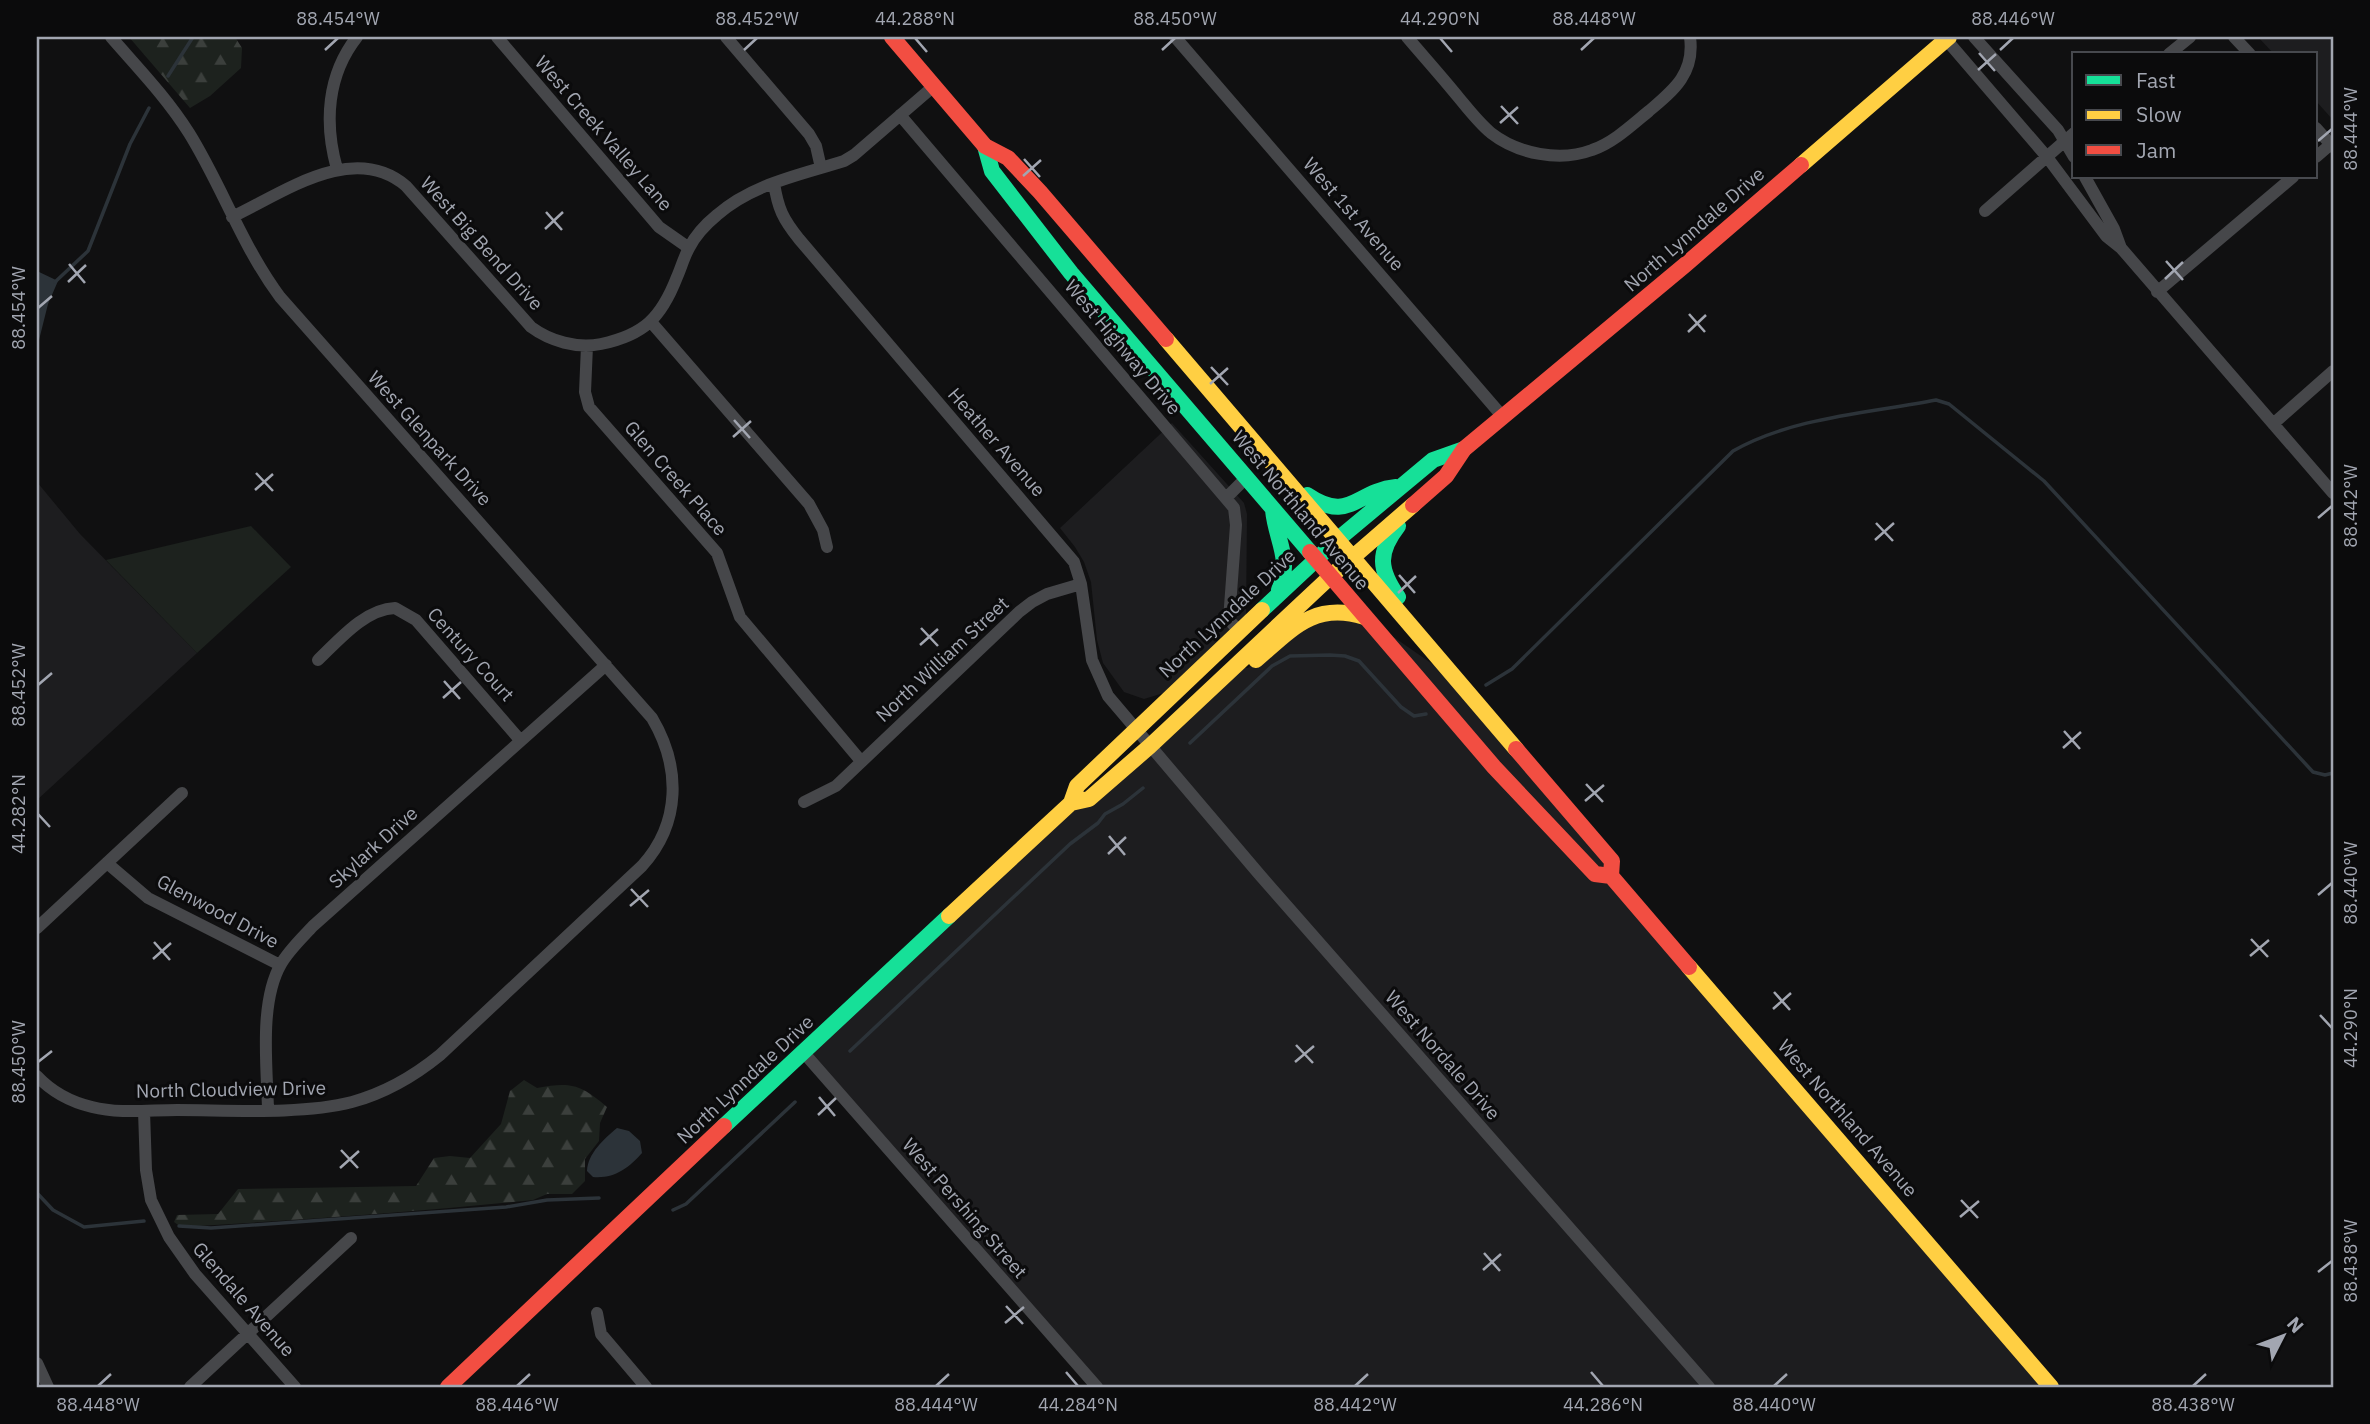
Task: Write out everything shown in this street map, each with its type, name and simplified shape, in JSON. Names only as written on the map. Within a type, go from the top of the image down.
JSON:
[{"type":"main road","name":"West Northland Avenue","points":[[892,37],[985,146],[1008,158],[1032,184],[1289,482],[1612,861],[1611,876]]},
{"type":"main road","name":"North Lynndale Drive","points":[[1071,803],[1089,799],[1150,746],[1231,667],[1330,577],[1447,476],[1464,449],[1685,265],[1946,37]]},
{"type":"main road","name":"West Northland Avenue","points":[[985,146],[992,171],[1055,252],[1364,617],[1522,798],[1595,874],[1611,876],[2051,1387]]},
{"type":"main road","name":"North Lynndale Drive","points":[[448,1387],[626,1217],[1071,803],[1077,786],[1315,559],[1433,460],[1464,449]]},
{"type":"main road","points":[[1289,482],[1318,504],[1336,509],[1387,487],[1400,488]]},
{"type":"main road","points":[[1273,509],[1273,523],[1287,562],[1283,583],[1276,596]]},
{"type":"main road","points":[[1399,517],[1398,526],[1386,542],[1383,552],[1385,577],[1444,651],[1446,668]]},
{"type":"main road","points":[[1231,667],[1248,668],[1292,630],[1321,614],[1343,611],[1364,617]]},
{"type":"street","name":"West Glenpark Drive","points":[[111,37],[165,99],[190,134],[257,264],[288,307],[652,718],[667,747],[672,764],[673,795],[667,823],[656,847],[642,866]]},
{"type":"street","points":[[232,217],[337,169],[330,132],[331,98],[338,68],[346,50],[357,37]]},
{"type":"street","name":"West Creek Valley Lane","points":[[497,37],[659,226],[688,248]]},
{"type":"street","points":[[726,37],[809,134],[816,146],[821,168]]},
{"type":"street","name":"West 1st Avenue","points":[[1175,37],[1503,417]]},
{"type":"street","points":[[1407,37],[1492,133],[1527,151],[1570,156],[1593,150],[1610,141],[1664,98],[1689,67],[1692,53],[1690,37]]},
{"type":"street","points":[[1946,37],[2047,157],[2106,236],[2121,248],[2333,493]]},
{"type":"street","points":[[1974,37],[2070,137],[1985,211]]},
{"type":"street","points":[[2171,52],[2190,37]]},
{"type":"street","points":[[2234,37],[2248,52]]},
{"type":"street","points":[[827,547],[823,530],[809,504],[651,323],[664,306],[688,248],[719,213],[745,195],[855,155],[934,86]]},
{"type":"street","name":"West Highway Drive","points":[[900,116],[1234,508],[1236,525],[1229,620],[1238,631]]},
{"type":"street","points":[[2318,130],[2332,146]]},
{"type":"street","name":"West Big Bend Drive","points":[[337,169],[368,169],[397,179],[531,327],[552,340],[587,346],[626,337],[651,323]]},
{"type":"street","points":[[2086,178],[2114,229],[2121,248]]},
{"type":"street","points":[[2157,292],[2292,178]]},
{"type":"street","name":"Heather Avenue","points":[[774,183],[783,218],[799,239],[1074,562],[1082,584],[1092,660],[1108,696],[1150,746]]},
{"type":"street","name":"Glen Creek Place","points":[[587,346],[585,392],[589,407],[717,553],[740,617],[861,761]]},
{"type":"street","points":[[2273,424],[2333,371]]},
{"type":"street","points":[[1226,498],[1246,478]]},
{"type":"street","name":"North William Street","points":[[804,802],[836,786],[1032,602],[1082,584]]},
{"type":"street","name":"Century Court","points":[[318,660],[338,641],[377,612],[396,608],[416,620],[520,740]]},
{"type":"street","name":"Skylark Drive","points":[[268,1110],[269,1003],[280,965],[313,926],[606,665]]},
{"type":"street","name":"West Nordale Drive","points":[[1150,746],[1709,1387]]},
{"type":"street","points":[[37,928],[182,793]]},
{"type":"street","name":"Glenwood Drive","points":[[107,863],[148,898],[280,965]]},
{"type":"street","name":"North Cloudview Drive","points":[[37,1076],[52,1089],[94,1108],[144,1111],[309,1109],[369,1097],[409,1078],[454,1043],[642,866]]},
{"type":"street","name":"West Pershing Street","points":[[804,1054],[1097,1387]]},
{"type":"street","name":"Glendale Avenue","points":[[144,1111],[146,1170],[151,1199],[158,1217],[179,1254],[295,1387]]},
{"type":"street","points":[[190,1387],[351,1238]]},
{"type":"street","points":[[597,1313],[601,1334],[646,1387]]},
{"type":"street","points":[[37,1363],[48,1387]]},
{"type":"shaded area","points":[[2258,37],[2333,37],[2333,120],[2318,103],[2318,52],[2272,52]]},
{"type":"shaded area","points":[[37,271],[58,281],[48,304],[37,348]]},
{"type":"shaded area","points":[[1172,423],[1244,503],[1247,514],[1246,617],[1167,692],[1144,699],[1124,692],[1103,663],[1097,640],[1091,582],[1084,562],[1060,528]]},
{"type":"shaded area","points":[[37,482],[80,534],[197,653],[37,800]]},
{"type":"shaded area","points":[[1310,620],[1369,620],[1457,681],[1612,861],[1612,876],[2051,1387],[1097,1387],[804,1053],[1231,667],[1248,668],[1280,639]]},
{"type":"shaded area","points":[[617,1128],[629,1131],[640,1141],[642,1153],[620,1171],[608,1176],[593,1177],[587,1171],[590,1158]]},
{"type":"green space","points":[[129,37],[235,37],[242,48],[241,68],[210,96],[190,108]]},
{"type":"green space","points":[[251,526],[291,567],[197,653],[106,560]]},
{"type":"green space","points":[[524,1080],[537,1088],[567,1085],[582,1089],[607,1107],[600,1123],[599,1141],[585,1159],[585,1181],[572,1194],[547,1194],[533,1200],[313,1219],[181,1227],[174,1222],[177,1215],[218,1214],[238,1189],[416,1186],[434,1158],[470,1158],[501,1124],[510,1091]]},
{"type":"waterway","points":[[168,76],[193,37]]},
{"type":"waterway","points":[[55,282],[88,251],[130,144],[149,108]]},
{"type":"waterway","points":[[1486,685],[1512,669],[1733,451],[1806,423],[1936,400],[1949,404],[2044,481],[2313,772],[2325,775],[2333,773]]},
{"type":"waterway","points":[[1190,743],[1272,666],[1290,656],[1345,656],[1359,661],[1401,707],[1414,716],[1426,714]]},
{"type":"waterway","points":[[850,1051],[1070,844],[1098,823],[1105,814],[1143,788]]},
{"type":"waterway","points":[[673,1210],[686,1204],[795,1102]]},
{"type":"waterway","points":[[37,1193],[53,1210],[84,1227],[144,1221]]},
{"type":"waterway","points":[[179,1226],[211,1228],[599,1198]]},
{"type":"traffic: fast","points":[[985,146],[992,171],[1071,273],[1310,552]]},
{"type":"traffic: fast","points":[[1262,610],[1337,540],[1433,460],[1464,449]]},
{"type":"traffic: fast","points":[[1307,495],[1333,507],[1396,487]]},
{"type":"traffic: fast","points":[[1273,510],[1284,559],[1283,579],[1279,590]]},
{"type":"traffic: fast","points":[[1398,526],[1386,545],[1383,562],[1387,578],[1398,597]]},
{"type":"traffic: fast","points":[[724,1126],[949,916]]},
{"type":"traffic: slow","points":[[1801,165],[1949,37]]},
{"type":"traffic: slow","points":[[1166,339],[1516,749]]},
{"type":"traffic: slow","points":[[1071,803],[1089,799],[1150,746],[1330,577],[1413,505]]},
{"type":"traffic: slow","points":[[949,916],[1071,803],[1077,786],[1262,610]]},
{"type":"traffic: slow","points":[[1256,660],[1304,621],[1331,613],[1364,617]]},
{"type":"traffic: slow","points":[[1689,967],[2051,1387]]},
{"type":"traffic: jam","points":[[892,37],[985,146],[1008,158],[1040,192],[1166,339]]},
{"type":"traffic: jam","points":[[1413,505],[1446,476],[1464,449],[1801,165]]},
{"type":"traffic: jam","points":[[1310,552],[1494,767],[1595,874],[1611,876],[1689,967]]},
{"type":"traffic: jam","points":[[1516,749],[1612,861],[1611,876]]},
{"type":"traffic: jam","points":[[448,1387],[724,1126]]}]
